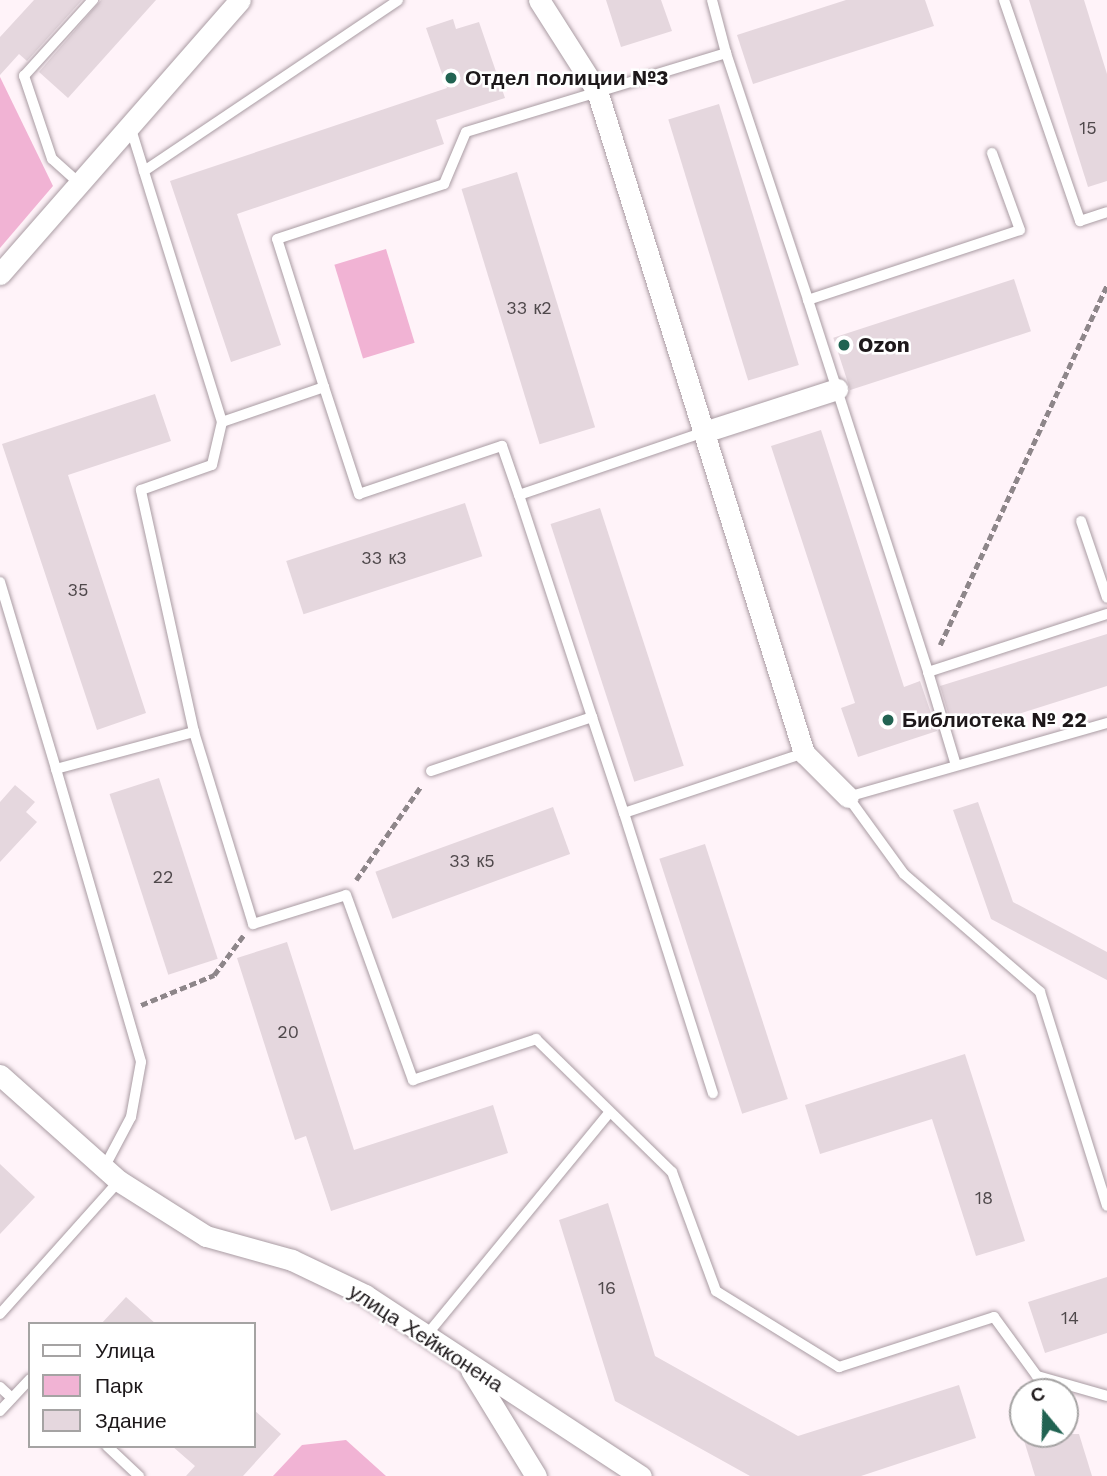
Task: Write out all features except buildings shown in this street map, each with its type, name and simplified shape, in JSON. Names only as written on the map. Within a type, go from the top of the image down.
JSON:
[{"type":"street","points":[[0,274],[240,0]]},
{"type":"street","points":[[539,0],[597,91],[804,753],[848,797]]},
{"type":"street","points":[[704,432],[837,389]]},
{"type":"street","name":"улица Хейкконена","points":[[0,1075],[111,1174],[205,1236],[292,1260],[365,1295],[469,1366],[641,1476]]},
{"type":"street","points":[[469,1366],[536,1476]]},
{"type":"lane","points":[[79,183],[52,159],[24,76],[93,0]]},
{"type":"lane","points":[[144,172],[398,0]]},
{"type":"lane","points":[[712,0],[726,53],[837,389],[955,762]]},
{"type":"lane","points":[[1004,0],[1080,221],[1107,212]]},
{"type":"lane","points":[[713,1093],[624,813],[502,446],[359,494],[277,239],[444,184],[466,132],[726,53]]},
{"type":"lane","points":[[130,126],[222,422],[212,465],[141,490],[194,732],[253,924],[346,895],[413,1080],[536,1039],[672,1172],[716,1291],[839,1367],[994,1317],[1037,1376],[1107,1396]]},
{"type":"lane","points":[[808,300],[1020,230],[992,153]]},
{"type":"lane","points":[[222,422],[324,387]]},
{"type":"lane","points":[[519,495],[704,432]]},
{"type":"lane","points":[[1082,521],[1107,598]]},
{"type":"lane","points":[[0,582],[141,1062],[131,1117],[111,1174],[0,1314]]},
{"type":"lane","points":[[928,671],[1107,614]]},
{"type":"lane","points":[[431,771],[592,717]]},
{"type":"lane","points":[[1107,723],[955,762],[848,797],[904,874],[1041,992],[1107,1206]]},
{"type":"lane","points":[[56,769],[194,732]]},
{"type":"lane","points":[[624,813],[804,753]]},
{"type":"lane","points":[[425,1337],[609,1113]]},
{"type":"lane","points":[[0,1411],[28,1382]]},
{"type":"lane","points":[[0,1387],[12,1398]]},
{"type":"lane","points":[[109,1448],[139,1476]]},
{"type":"path","points":[[928,671],[1107,286]]},
{"type":"path","points":[[346,895],[431,771]]},
{"type":"path","points":[[128,1011],[214,975],[253,924]]},
{"type":"green space","points":[[0,77],[53,186],[0,248]]},
{"type":"green space","points":[[386,249],[415,343],[363,359],[334,265]]},
{"type":"green space","points":[[346,1440],[386,1476],[273,1476],[302,1445]]},
{"type":"place","name":"Отдел полиции №3","points":[[451,78]]},
{"type":"place","name":"Ozon","points":[[844,345]]},
{"type":"place","name":"Библиотека № 22","points":[[888,720]]}]
